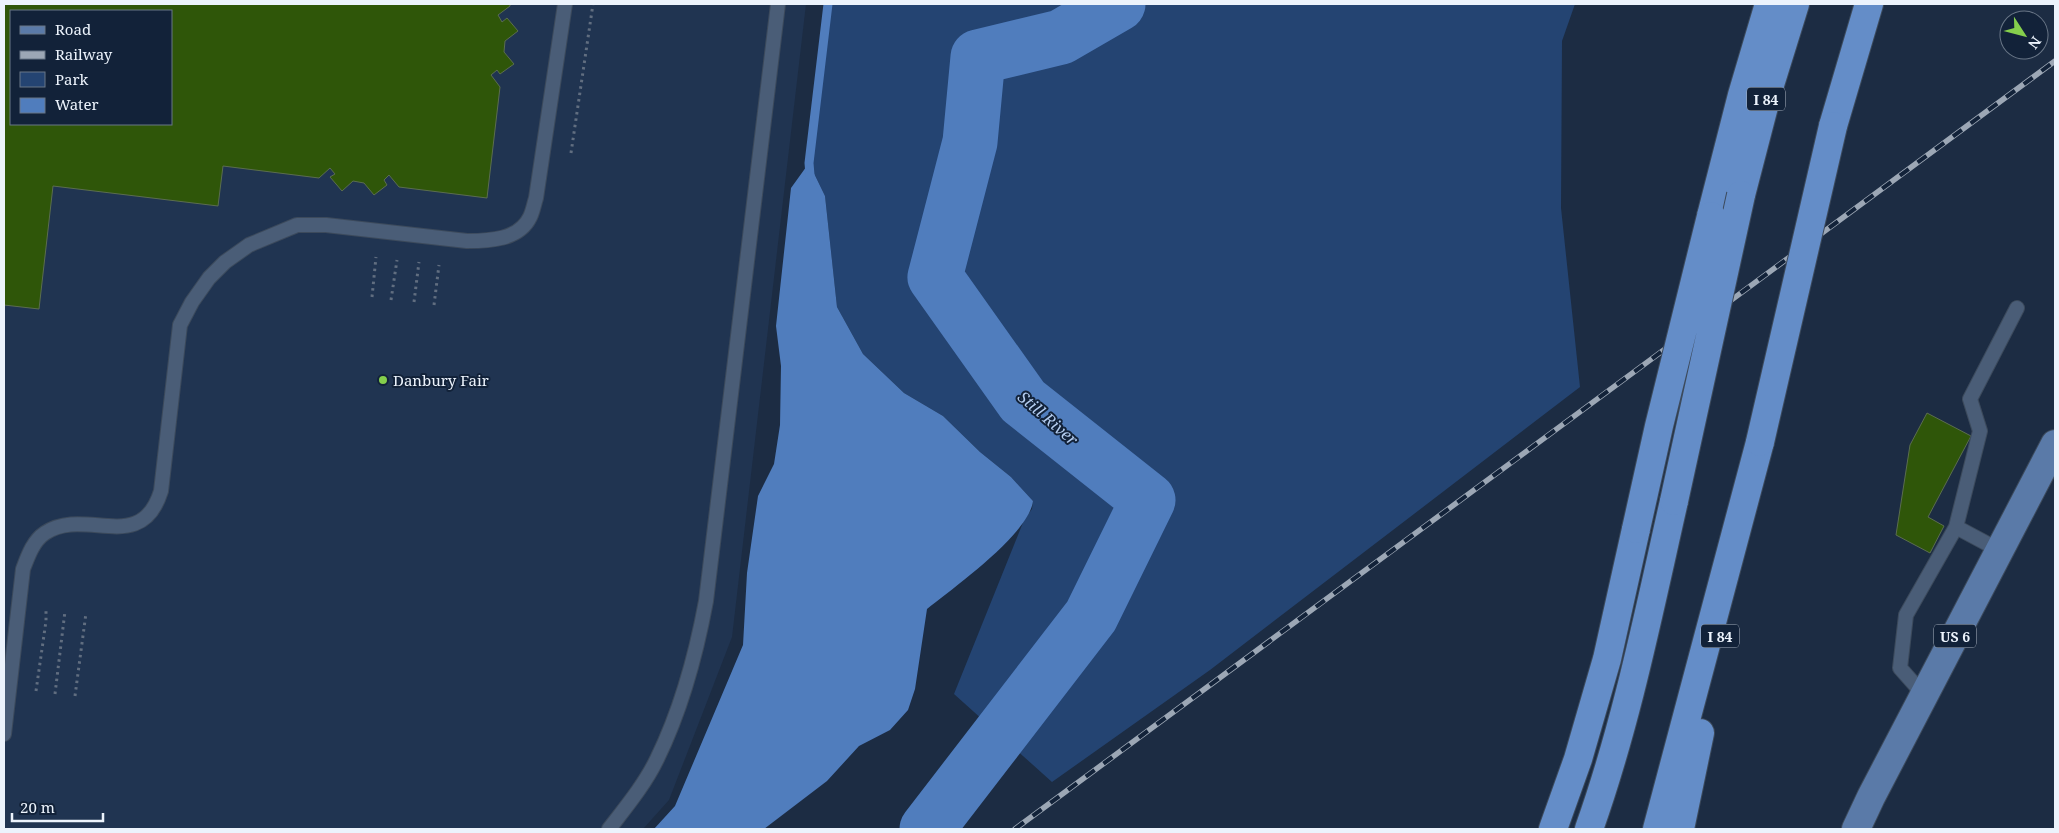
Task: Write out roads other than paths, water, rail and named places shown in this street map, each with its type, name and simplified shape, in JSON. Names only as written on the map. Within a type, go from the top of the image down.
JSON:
[{"type":"highway","points":[[1553,829],[1578,759],[1607,658],[1659,426],[1711,216],[1742,95],[1769,4]]},
{"type":"highway","name":"I 84","points":[[1589,829],[1609,772],[1638,666],[1741,196],[1768,91],[1795,4]]},
{"type":"highway","name":"I 84","points":[[1680,829],[1760,442],[1833,126],[1869,4]]},
{"type":"highway","points":[[1657,829],[1760,442]]},
{"type":"main road","name":"US 6","points":[[1856,829],[2055,444]]},
{"type":"lane","points":[[4,734],[23,568],[32,548],[45,533],[63,525],[126,526],[142,520],[156,507],[161,491],[180,325],[192,302],[209,278],[225,262],[249,245],[297,226],[326,225],[467,241],[489,241],[517,231],[529,218],[536,198],[565,4]]},
{"type":"lane","points":[[609,829],[632,800],[657,760],[675,717],[700,636],[706,601],[778,4]]},
{"type":"lane","points":[[1924,695],[1900,668],[1906,615],[1956,527],[1980,431],[1970,399],[2018,308]]},
{"type":"lane","points":[[1956,527],[1999,550]]},
{"type":"water","points":[[809,163],[825,196],[837,307],[863,354],[904,393],[943,416],[980,452],[1011,477],[1033,501],[1019,529],[1005,544],[927,609],[915,689],[908,710],[890,730],[859,746],[827,781],[764,829],[654,829],[675,806],[743,645],[747,573],[758,496],[774,464],[780,425],[781,366],[776,326],[791,188]]},
{"type":"waterway","points":[[810,175],[809,163],[828,4]]},
{"type":"waterway","name":"Still River","points":[[927,829],[1091,616],[1148,500],[1023,401],[935,277],[970,142],[978,57],[1061,37],[1118,4]]},
{"type":"railway","points":[[1015,829],[2055,61]]},
{"type":"place","name":"Danbury Fair","points":[[383,380]]}]
